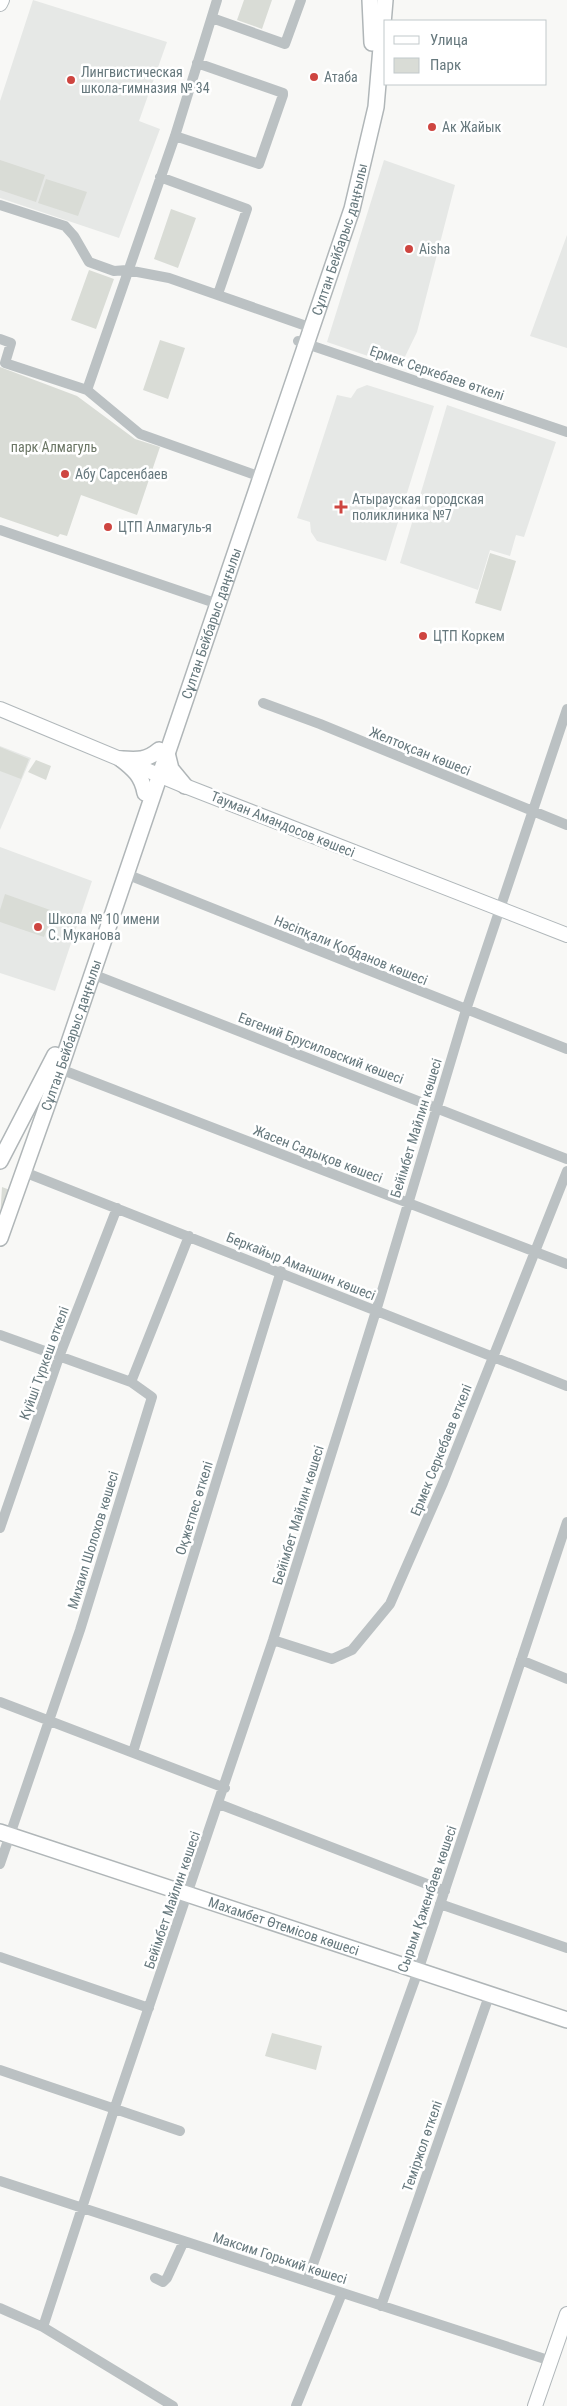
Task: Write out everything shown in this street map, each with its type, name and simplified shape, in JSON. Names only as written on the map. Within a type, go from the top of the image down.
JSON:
[{"type":"main road","points":[[0,4],[2,0]]},
{"type":"main road","name":"Сұлтан Бейбарыс даңғылы","points":[[308,326],[344,206],[359,150],[368,106],[372,27],[370,0]]},
{"type":"main road","name":"Сұлтан Бейбарыс даңғылы","points":[[384,20],[386,0]]},
{"type":"main road","name":"Сұлтан Бейбарыс даңғылы","points":[[0,1160],[51,1066],[149,794],[302,343],[352,209],[373,122],[384,23]]},
{"type":"main road","name":"Тауман Амандосов көшесі","points":[[0,709],[186,786],[567,935]]},
{"type":"main road","points":[[121,759],[140,761],[163,751],[171,769],[186,786]]},
{"type":"main road","points":[[121,759],[136,771],[149,794],[172,786],[186,786]]},
{"type":"main road","name":"Сұлтан Бейбарыс даңғылы","points":[[0,1238],[126,874],[149,794]]},
{"type":"main road","points":[[10,1142],[20,1141],[30,1148]]},
{"type":"main road","name":"Махамбет Өтемісов көшесі","points":[[5,1834],[489,1996],[567,2020]]},
{"type":"main road","points":[[535,2406],[567,2314]]},
{"type":"street","points":[[87,390],[175,136],[217,0]]},
{"type":"street","points":[[212,18],[285,44],[301,0]]},
{"type":"street","points":[[175,136],[259,164],[283,95],[283,93],[197,63]]},
{"type":"street","points":[[160,177],[248,209],[218,294]]},
{"type":"street","points":[[0,205],[65,226],[74,236],[89,262],[114,271],[127,270],[169,278],[308,326]]},
{"type":"street","points":[[0,339],[11,344],[5,363],[87,390],[140,434],[257,476]]},
{"type":"street","name":"Ермек Серкебаев өткелі","points":[[302,343],[567,432]]},
{"type":"street","points":[[0,530],[214,602]]},
{"type":"street","name":"Желтоқсан көшесі","points":[[263,703],[320,724],[567,825]]},
{"type":"street","name":"Бейімбет Майлин көшесі","points":[[43,2327],[114,2110],[225,1788],[273,1640],[376,1311],[466,1010],[567,708]]},
{"type":"street","name":"Нәсіпқали Қобданов көшесі","points":[[126,874],[567,1049]]},
{"type":"street","name":"Евгений Брусиловский көшесі","points":[[92,974],[567,1159]]},
{"type":"street","name":"Жасен Садықов көшесі","points":[[60,1069],[567,1264]]},
{"type":"street","name":"Ермек Серкебаев өткелі","points":[[273,1640],[332,1659],[352,1650],[390,1604],[443,1483],[567,1171]]},
{"type":"street","name":"Беркайыр Аманшин көшесі","points":[[24,1172],[281,1271],[376,1311],[567,1386]]},
{"type":"street","name":"Күйші Түркеш өткелі","points":[[0,1528],[59,1357],[117,1208]]},
{"type":"street","points":[[0,1335],[131,1382],[189,1236]]},
{"type":"street","name":"Оқжетпес өткелі","points":[[133,1752],[281,1271]]},
{"type":"street","name":"Михаил Шолохов көшесі","points":[[0,1864],[5,1834],[50,1721],[152,1397],[131,1382]]},
{"type":"street","name":"Сырым Қаженбаев көшесі","points":[[307,2281],[418,1971],[567,1522]]},
{"type":"street","points":[[521,1660],[567,1679]]},
{"type":"street","points":[[0,1702],[225,1788]]},
{"type":"street","points":[[219,1804],[444,1890]]},
{"type":"street","points":[[440,1904],[567,1948]]},
{"type":"street","points":[[0,1957],[149,2008]]},
{"type":"street","name":"Теміржол өткелі","points":[[381,2306],[489,1996]]},
{"type":"street","points":[[0,2070],[180,2131]]},
{"type":"street","name":"Максим Горький көшесі","points":[[0,2181],[551,2361]]},
{"type":"street","points":[[154,2278],[163,2282],[167,2278],[184,2241]]},
{"type":"street","points":[[296,2406],[342,2293]]},
{"type":"street","points":[[0,2308],[43,2327],[173,2406]]},
{"type":"shaded area","points":[[33,0],[167,42],[139,121],[160,129],[119,238],[0,198],[0,101]]},
{"type":"shaded area","points":[[384,160],[455,185],[417,332],[400,367],[327,342]]},
{"type":"shaded area","points":[[567,235],[567,348],[530,336]]},
{"type":"shaded area","points":[[367,385],[434,406],[386,561],[317,541],[311,532],[310,522],[297,518],[337,395],[351,398],[357,389]]},
{"type":"shaded area","points":[[447,405],[556,442],[524,537],[516,535],[510,556],[490,550],[478,590],[400,563]]},
{"type":"shaded area","points":[[0,746],[31,758],[0,830]]},
{"type":"shaded area","name":"Школа № 10 имени С. Муканова","points":[[0,847],[92,881],[55,991],[0,973]]},
{"type":"green space","points":[[244,0],[272,0],[262,29],[237,20]]},
{"type":"green space","points":[[0,160],[45,175],[36,202],[0,190]]},
{"type":"green space","points":[[46,179],[87,192],[78,216],[38,203]]},
{"type":"green space","points":[[171,209],[196,218],[178,268],[154,259]]},
{"type":"green space","points":[[89,270],[114,279],[96,329],[71,320]]},
{"type":"green space","points":[[160,340],[185,348],[168,399],[143,390]]},
{"type":"green space","name":"парк Алмагуль","points":[[0,367],[77,396],[135,439],[160,447],[137,515],[81,495],[67,536],[60,534],[58,537],[0,517]]},
{"type":"green space","points":[[490,553],[516,561],[501,611],[475,603]]},
{"type":"green space","points":[[0,747],[29,759],[21,779],[0,771]]},
{"type":"green space","points":[[36,760],[51,766],[46,780],[28,772]]},
{"type":"green space","points":[[5,894],[53,911],[44,937],[0,922],[0,910]]},
{"type":"green space","points":[[2,1187],[10,1190],[0,1219]]},
{"type":"green space","points":[[272,2033],[322,2046],[316,2070],[265,2056]]},
{"type":"place","name":"Атаба","points":[[314,77]]},
{"type":"place","name":"Лингвистическая школа-гимназия № 34","points":[[71,80]]},
{"type":"place","name":"Ак Жайык","points":[[432,127]]},
{"type":"place","name":"Aisha","points":[[409,249]]},
{"type":"place","name":"Абу Сарсенбаев","points":[[65,474]]},
{"type":"place","name":"Атырауская городская поликлиника №7","points":[[341,507]]},
{"type":"place","name":"ЦТП Алмагуль-я","points":[[108,527]]},
{"type":"place","name":"ЦТП Коркем","points":[[423,636]]},
{"type":"place","name":"Школа № 10 имени С. Муканова","points":[[38,927]]}]
